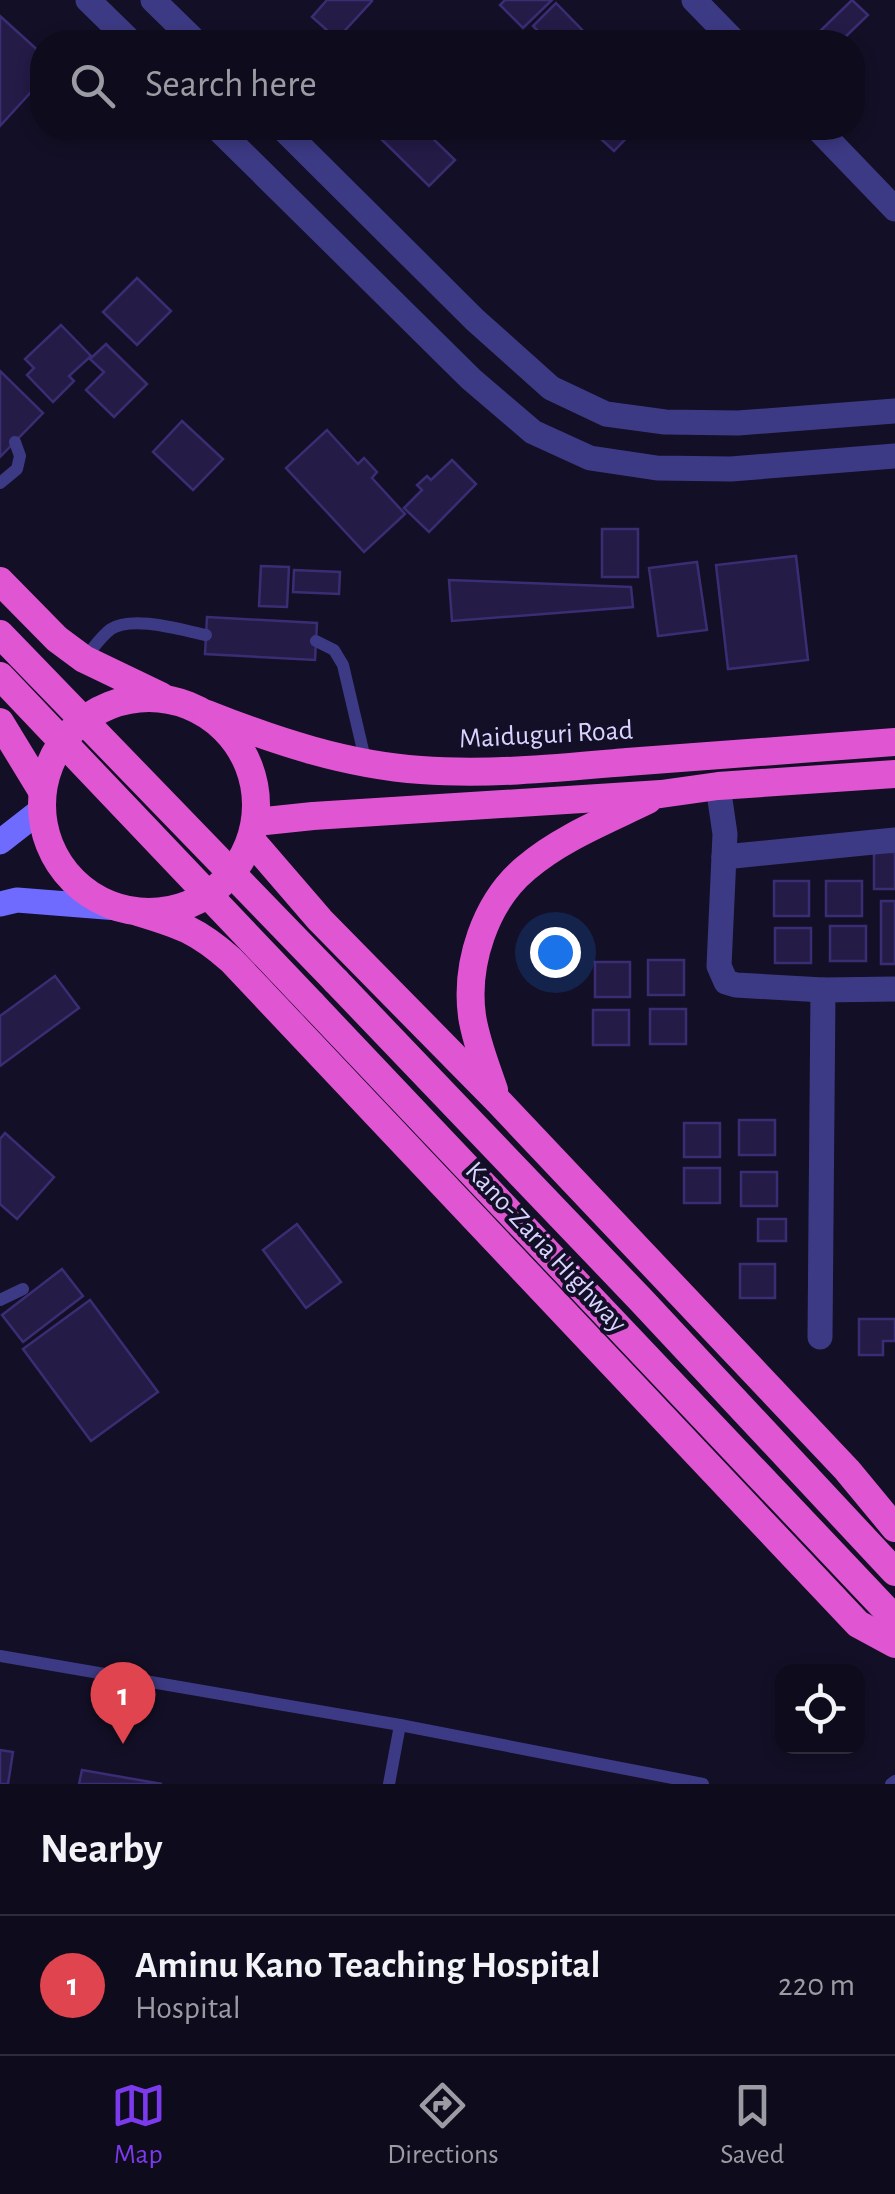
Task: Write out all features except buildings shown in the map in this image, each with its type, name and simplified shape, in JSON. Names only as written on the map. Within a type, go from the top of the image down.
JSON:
[{"type":"highway","points":[[0,581],[57,639],[84,659],[207,714],[232,735],[248,762],[257,794],[254,831],[238,866],[219,887],[195,902],[167,911],[128,910],[89,894],[65,872],[48,844],[41,800],[0,722]]},
{"type":"highway","points":[[0,634],[642,1300],[895,1572]]},
{"type":"highway","points":[[0,676],[895,1619]]},
{"type":"highway","points":[[41,800],[52,758],[72,730],[100,709],[132,698],[167,699]]},
{"type":"highway","name":"Maiduguri Road","points":[[207,714],[265,737],[366,762],[419,770],[480,772],[895,742]]},
{"type":"highway","points":[[254,831],[313,816],[661,794],[718,786],[895,774]]},
{"type":"highway","points":[[498,1101],[472,1014],[476,948],[487,920],[524,869],[553,848],[661,794]]},
{"type":"highway","points":[[254,831],[320,920],[498,1101],[834,1456],[895,1528]]},
{"type":"highway","name":"Kano-Zaria Highway","points":[[128,910],[178,924],[203,936],[231,960],[858,1624],[895,1644]]},
{"type":"main road","points":[[0,842],[41,800]]},
{"type":"main road","points":[[0,904],[34,900],[128,910]]},
{"type":"street","points":[[88,0],[119,30]]},
{"type":"street","points":[[154,0],[184,30]]},
{"type":"street","points":[[694,0],[723,30]]},
{"type":"street","points":[[229,140],[471,378],[533,432],[590,458],[656,468],[731,469],[895,456]]},
{"type":"street","points":[[294,140],[475,320],[551,388],[606,414],[664,422],[738,423],[895,411]]},
{"type":"street","points":[[829,140],[895,208]]},
{"type":"street","points":[[590,458],[606,414]]},
{"type":"street","points":[[718,786],[725,834],[719,966],[726,982],[823,990],[895,989]]},
{"type":"street","points":[[724,857],[895,840]]},
{"type":"street","points":[[820,1338],[823,990]]},
{"type":"lane","points":[[0,483],[17,469],[20,456],[15,442]]},
{"type":"lane","points":[[84,659],[112,629],[131,623],[206,634]]},
{"type":"lane","points":[[316,641],[334,650],[343,665],[366,762]]},
{"type":"lane","points":[[0,1300],[22,1289]]},
{"type":"lane","points":[[0,1656],[400,1725],[703,1784]]},
{"type":"lane","points":[[390,1784],[400,1725]]},
{"type":"place","name":"Aminu Kano Teaching Hospital","points":[[123,1744]]}]
